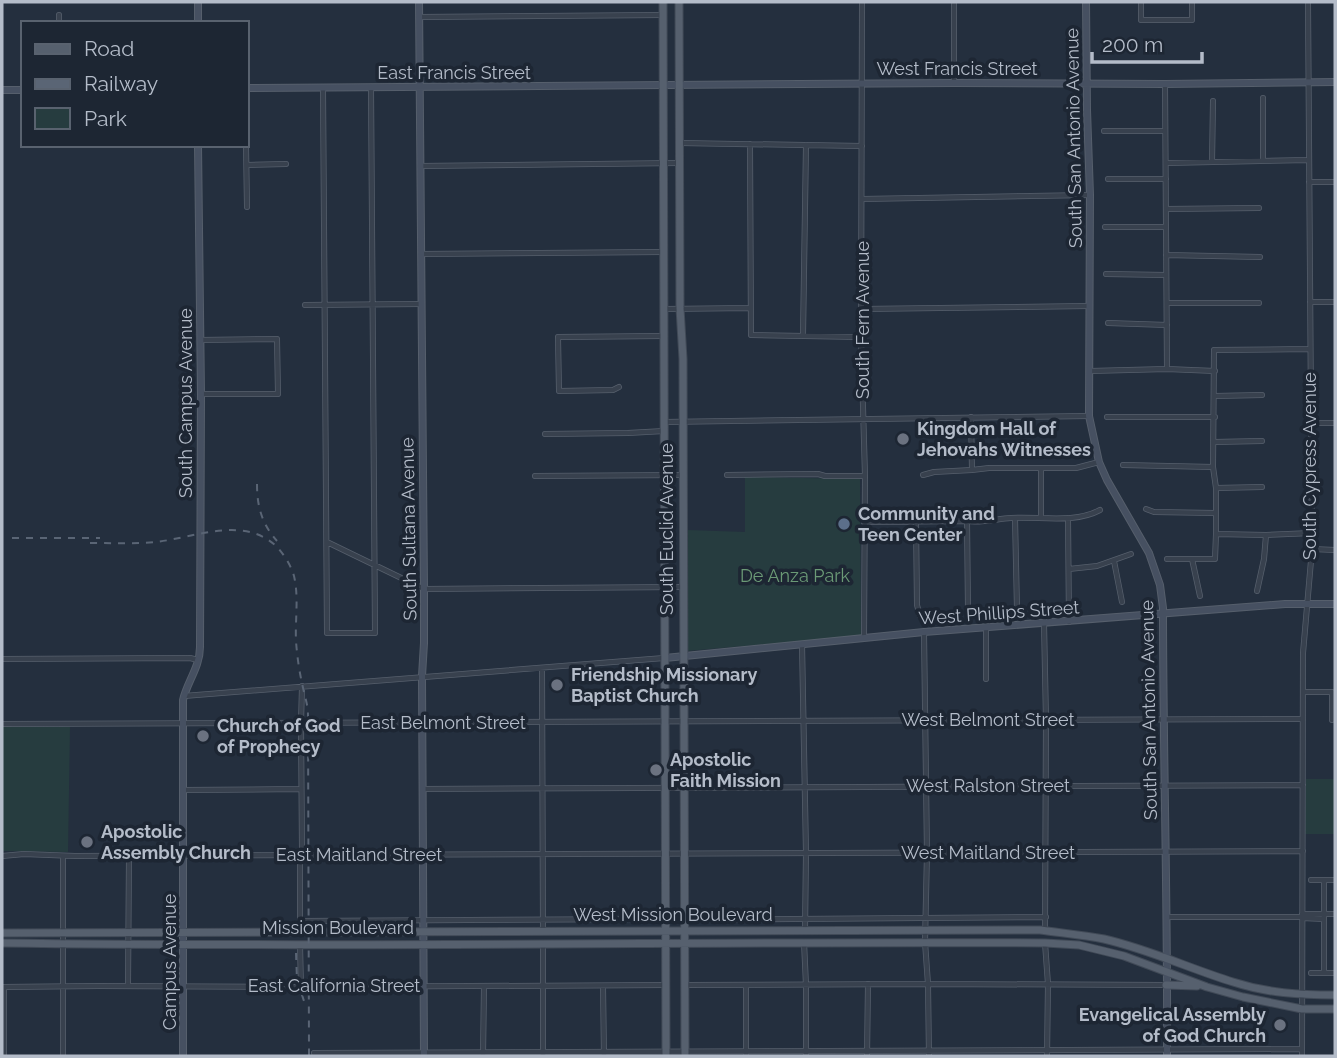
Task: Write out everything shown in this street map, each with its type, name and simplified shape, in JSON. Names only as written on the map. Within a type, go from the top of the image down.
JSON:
[{"type":"main road","name":"South Euclid Avenue","points":[[663,2],[665,658],[670,788],[666,919],[670,942],[666,985],[666,1054]]},
{"type":"main road","name":"South Euclid Avenue","points":[[679,2],[685,1054]]},
{"type":"main road","name":"West Mission Boulevard","points":[[2,933],[1045,931],[1106,939],[1235,983],[1264,990],[1302,995],[1335,995]]},
{"type":"main road","name":"West Mission Boulevard","points":[[670,942],[1079,945],[1124,956],[1207,987],[1243,997],[1303,1009],[1335,1009]]},
{"type":"main road","name":"Mission Boulevard","points":[[2,943],[300,945],[670,942]]},
{"type":"main road","points":[[1167,985],[1207,987]]},
{"type":"street","points":[[198,2],[198,21]]},
{"type":"street","name":"South Sultana Avenue","points":[[419,2],[424,589],[424,1054]]},
{"type":"street","name":"South Fern Avenue","points":[[862,2],[864,638]]},
{"type":"street","points":[[954,2],[954,83]]},
{"type":"street","name":"South San Antonio Avenue","points":[[1086,2],[1090,195],[1089,416],[1099,462],[1149,553],[1160,585],[1163,614],[1167,1053]]},
{"type":"street","points":[[1142,2],[1142,20],[1192,20],[1192,2]]},
{"type":"street","name":"South Cypress Avenue","points":[[1302,1056],[1303,653],[1312,549],[1308,2]]},
{"type":"street","points":[[59,15],[59,21]]},
{"type":"street","points":[[419,18],[663,15]]},
{"type":"street","name":"West Francis Street","points":[[662,85],[1335,82]]},
{"type":"street","points":[[1165,84],[1167,369]]},
{"type":"street","name":"East Francis Street","points":[[248,88],[662,85]]},
{"type":"street","points":[[323,88],[327,633],[375,634],[371,87]]},
{"type":"street","points":[[2,90],[21,90]]},
{"type":"street","points":[[1262,98],[1262,161]]},
{"type":"street","points":[[1213,101],[1213,162]]},
{"type":"street","points":[[1104,131],[1166,131]]},
{"type":"street","points":[[679,143],[862,146]]},
{"type":"street","points":[[750,144],[751,335],[861,337]]},
{"type":"street","points":[[803,335],[806,145]]},
{"type":"street","name":"South Campus Avenue","points":[[198,147],[201,394],[199,660]]},
{"type":"street","points":[[246,147],[247,207]]},
{"type":"street","points":[[1166,163],[1308,160]]},
{"type":"street","points":[[420,166],[679,163]]},
{"type":"street","points":[[247,164],[286,164]]},
{"type":"street","points":[[1108,179],[1166,179]]},
{"type":"street","points":[[1309,182],[1335,182]]},
{"type":"street","points":[[862,199],[1090,195]]},
{"type":"street","points":[[1166,209],[1259,208]]},
{"type":"street","points":[[1105,228],[1166,227]]},
{"type":"street","points":[[421,254],[664,252]]},
{"type":"street","points":[[1166,255],[1260,257]]},
{"type":"street","points":[[1106,274],[1166,275]]},
{"type":"street","points":[[1310,302],[1335,302]]},
{"type":"street","points":[[1167,303],[1259,303]]},
{"type":"street","points":[[305,305],[421,304]]},
{"type":"street","points":[[862,309],[1089,306]]},
{"type":"street","points":[[664,309],[751,308]]},
{"type":"street","points":[[1108,323],[1167,325]]},
{"type":"street","points":[[619,387],[613,390],[559,391],[558,337],[664,336]]},
{"type":"street","points":[[200,340],[277,340],[278,394],[201,394]]},
{"type":"street","points":[[1167,559],[1214,559],[1214,350],[1310,349]]},
{"type":"street","points":[[1090,371],[1214,371]]},
{"type":"street","points":[[1215,396],[1262,396]]},
{"type":"street","points":[[545,434],[628,433],[683,422],[1089,416]]},
{"type":"street","points":[[971,417],[972,471]]},
{"type":"street","points":[[1107,417],[1215,417]]},
{"type":"street","points":[[1311,423],[1335,423]]},
{"type":"street","points":[[1214,442],[1262,441]]},
{"type":"street","points":[[923,475],[989,468],[1076,468],[1099,462]]},
{"type":"street","points":[[1124,465],[1213,467]]},
{"type":"street","points":[[1041,468],[1041,517]]},
{"type":"street","points":[[535,476],[682,475]]},
{"type":"street","points":[[727,475],[865,476]]},
{"type":"street","points":[[1216,488],[1262,487]]},
{"type":"street","points":[[1146,509],[1154,512],[1215,513]]},
{"type":"street","points":[[864,522],[978,523],[1015,517],[1091,515],[1100,510]]},
{"type":"street","points":[[1015,517],[1017,608]]},
{"type":"street","points":[[1068,517],[1069,622]]},
{"type":"street","points":[[967,521],[968,609]]},
{"type":"street","points":[[916,522],[917,605],[920,616]]},
{"type":"street","points":[[1216,534],[1312,533]]},
{"type":"street","points":[[1256,591],[1264,559],[1266,535]]},
{"type":"street","points":[[327,542],[424,589],[684,587]]},
{"type":"street","points":[[1312,549],[1335,550]]},
{"type":"street","points":[[1069,569],[1097,566],[1131,554]]},
{"type":"street","points":[[1191,559],[1199,596]]},
{"type":"street","points":[[1114,561],[1122,602]]},
{"type":"street","name":"West Phillips Street","points":[[665,658],[923,632],[1335,604]]},
{"type":"street","points":[[1044,623],[1045,931]]},
{"type":"street","points":[[986,627],[986,679]]},
{"type":"street","points":[[923,632],[926,720],[925,942],[929,1056]]},
{"type":"street","points":[[802,644],[806,853],[804,931]]},
{"type":"street","points":[[184,696],[665,658]]},
{"type":"street","points":[[2,659],[199,660]]},
{"type":"street","name":"Campus Avenue","points":[[183,1056],[184,696],[199,660]]},
{"type":"street","points":[[542,668],[543,932]]},
{"type":"street","points":[[300,933],[302,686]]},
{"type":"street","points":[[1303,692],[1332,692],[1332,720]]},
{"type":"street","name":"West Belmont Street","points":[[669,722],[1302,719]]},
{"type":"street","name":"East Belmont Street","points":[[2,724],[669,722]]},
{"type":"street","name":"West Ralston Street","points":[[423,789],[1303,785]]},
{"type":"street","points":[[183,790],[301,789]]},
{"type":"street","name":"West Maitland Street","points":[[670,853],[1303,851]]},
{"type":"street","name":"East Maitland Street","points":[[2,856],[670,853]]},
{"type":"street","points":[[63,856],[63,1056]]},
{"type":"street","points":[[128,986],[129,856]]},
{"type":"street","points":[[1311,880],[1335,880]]},
{"type":"street","points":[[1324,880],[1324,973]]},
{"type":"street","points":[[1167,917],[1302,917],[1335,914]]},
{"type":"street","points":[[684,920],[1046,917]]},
{"type":"street","points":[[300,921],[666,919]]},
{"type":"street","points":[[804,942],[806,1054]]},
{"type":"street","points":[[543,943],[543,1054]]},
{"type":"street","points":[[1045,943],[1048,984],[1047,1053]]},
{"type":"street","points":[[300,945],[300,987]]},
{"type":"street","points":[[1311,973],[1335,973]]},
{"type":"street","points":[[867,1056],[868,984]]},
{"type":"street","name":"East California Street","points":[[3,987],[666,985]]},
{"type":"street","points":[[684,985],[1167,985]]},
{"type":"street","points":[[746,985],[746,1054]]},
{"type":"street","points":[[484,986],[484,1054]]},
{"type":"street","points":[[603,986],[604,1054]]},
{"type":"street","points":[[3,987],[4,1056]]},
{"type":"street","points":[[314,1053],[666,1054],[675,1051],[685,1054],[806,1054],[867,1049],[929,1049],[1167,1053],[1303,1049]]},
{"type":"green space","name":"De Anza Park","points":[[745,477],[860,479],[861,636],[687,651],[688,530],[745,532]]},
{"type":"green space","points":[[2,727],[70,727],[68,852],[2,851]]},
{"type":"green space","points":[[1306,779],[1335,779],[1335,834],[1305,834]]},
{"type":"railway","points":[[257,484],[261,515],[277,541]]},
{"type":"railway","points":[[90,543],[155,542],[219,531],[250,532],[265,538],[278,548],[294,576],[298,657],[308,715],[309,1056]]},
{"type":"railway","points":[[12,538],[100,538]]},
{"type":"railway","points":[[296,953],[297,980],[306,1007]]},
{"type":"place","name":"Kingdom Hall of Jehovahs Witnesses","points":[[903,439]]},
{"type":"place","name":"Community and Teen Center","points":[[844,524]]},
{"type":"place","name":"Friendship Missionary Baptist Church","points":[[557,685]]},
{"type":"place","name":"Church of God of Prophecy","points":[[203,736]]},
{"type":"place","name":"Apostolic Faith Mission","points":[[656,770]]},
{"type":"place","name":"Apostolic Assembly Church","points":[[87,842]]},
{"type":"place","name":"Evangelical Assembly of God Church","points":[[1280,1025]]}]
